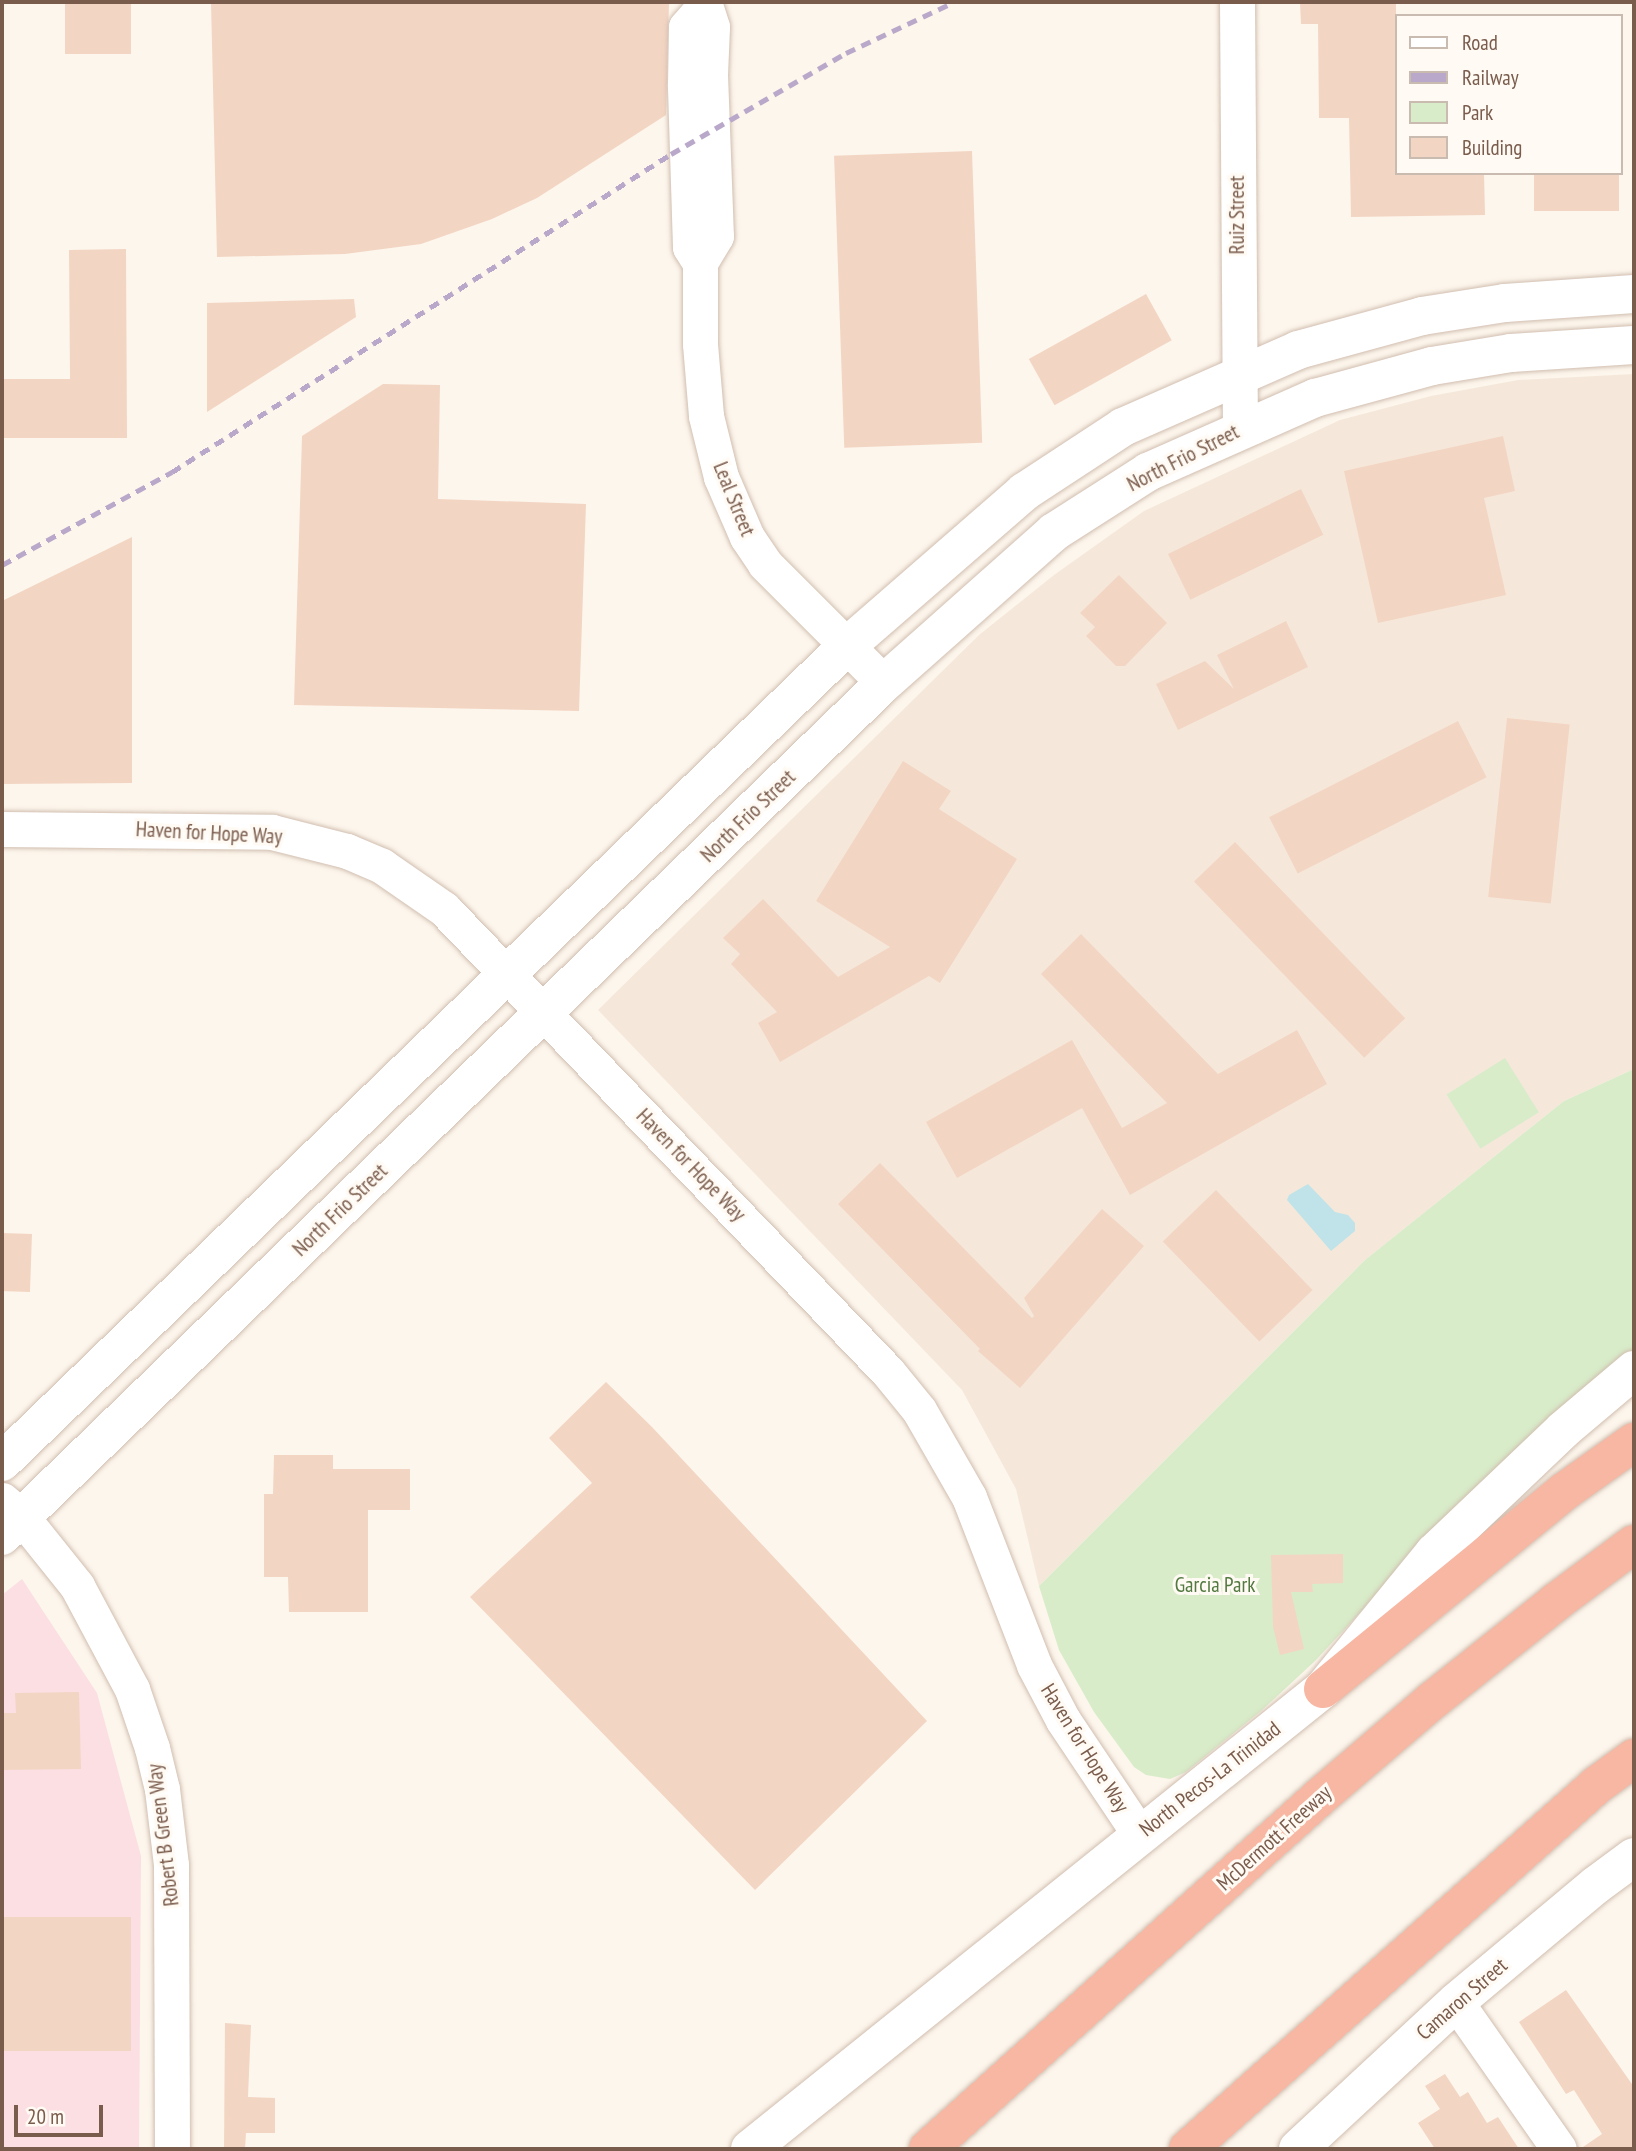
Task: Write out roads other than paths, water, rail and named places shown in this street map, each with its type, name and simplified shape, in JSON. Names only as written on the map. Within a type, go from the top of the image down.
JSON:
[{"type":"highway","points":[[1323,1689],[1564,1491],[1634,1442]]},
{"type":"highway","name":"McDermott Freeway","points":[[928,2149],[1423,1709],[1556,1602],[1634,1544]]},
{"type":"highway","points":[[1188,2149],[1597,1785],[1634,1758]]},
{"type":"main road","points":[[2,1462],[848,646],[1024,492],[1123,427],[1298,350],[1422,316],[1505,303],[1634,294]]},
{"type":"main road","name":"North Frio Street","points":[[8,1517],[546,1012],[884,683],[1054,533],[1147,472],[1315,398],[1432,366],[1511,353],[1634,345]]},
{"type":"main road","name":"North Pecos-La Trinidad","points":[[750,2149],[1323,1689],[1434,1553],[1563,1430],[1634,1370]]},
{"type":"main road","name":"Camaron Street","points":[[1298,2149],[1456,2002],[1596,1885],[1634,1857]]},
{"type":"street","name":"Ruiz Street","points":[[1237,2],[1240,429]]},
{"type":"street","name":"Leal Street","points":[[704,4],[712,27],[710,74],[716,236],[701,263],[699,344],[706,416],[721,477],[747,537],[765,564],[884,683]]},
{"type":"street","name":"Haven for Hope Way","points":[[2,829],[250,831],[297,837],[346,851],[382,866],[443,909],[546,1012],[888,1372],[919,1410],[970,1497],[1034,1665],[1063,1720],[1140,1835]]},
{"type":"street","name":"Robert B Green Way","points":[[8,1517],[77,1586],[110,1644],[132,1689],[162,1789],[171,1865],[172,2149]]},
{"type":"street","points":[[1456,2002],[1559,2149]]},
{"type":"water","points":[[1308,1184],[1335,1212],[1348,1215],[1355,1223],[1355,1231],[1331,1251],[1287,1200],[1289,1195]]},
{"type":"railway","points":[[2,565],[172,472],[671,154],[846,53],[954,2]]},
{"type":"park label","name":"Garcia Park","points":[[1215,1585]]}]
